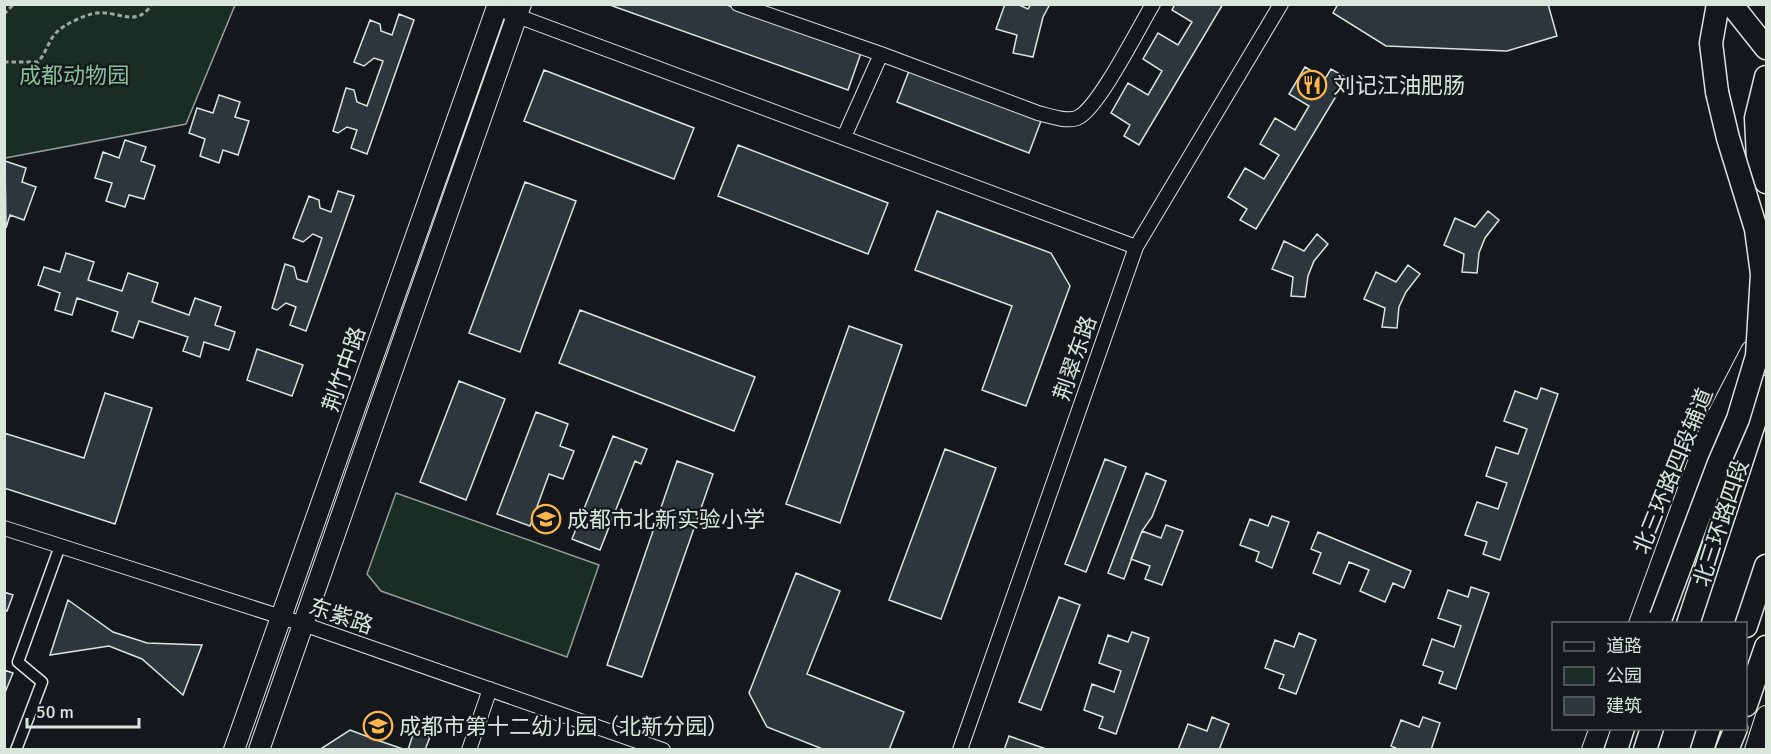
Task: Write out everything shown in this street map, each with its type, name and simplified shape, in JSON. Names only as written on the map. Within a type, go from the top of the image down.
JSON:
[{"type":"highway","points":[[1660,620],[1738,419],[1757,356],[1762,274],[1756,230],[1728,138],[1717,92],[1711,43],[1718,4]]},
{"type":"highway","points":[[1731,4],[1767,48]]},
{"type":"highway","points":[[1767,77],[1756,118],[1758,159],[1767,182]]},
{"type":"highway","name":"北三环路四段","points":[[1689,622],[1767,387]]},
{"type":"highway","points":[[1747,623],[1767,566]]},
{"type":"highway","points":[[1747,702],[1767,647]]},
{"type":"highway","points":[[1616,750],[1623,730]]},
{"type":"highway","points":[[1646,750],[1652,730]]},
{"type":"highway","points":[[1702,750],[1709,730]]},
{"type":"highway","points":[[1727,750],[1736,730]]},
{"type":"main road","name":"荆竹中路","points":[[234,750],[497,6]]},
{"type":"main road","name":"荆竹中路","points":[[259,750],[519,10]]},
{"type":"main road","name":"北三环路四段辅道","points":[[1639,622],[1709,432],[1749,357],[1767,303]]},
{"type":"main road","points":[[1755,750],[1767,717]]},
{"type":"main road","points":[[1592,750],[1600,730]]},
{"type":"street","points":[[738,4],[881,54],[1038,113],[1060,118],[1078,118],[1094,104],[1153,4]]},
{"type":"street","points":[[497,6],[519,10],[843,137],[1136,247]]},
{"type":"street","name":"荆翠东路","points":[[960,750],[1136,247],[1276,6]]},
{"type":"street","points":[[843,137],[881,54]]},
{"type":"street","name":"东紫路","points":[[4,528],[281,619],[303,624],[490,689],[637,745],[663,750]]},
{"type":"street","points":[[16,750],[42,682],[18,662],[60,546]]},
{"type":"street","points":[[469,750],[490,689]]},
{"type":"path","points":[[4,14],[14,4]]},
{"type":"path","points":[[4,62],[38,62],[44,56],[54,35],[63,26],[96,13],[137,18],[146,14],[152,4]]},
{"type":"green space","name":"成都动物园","points":[[5,4],[235,5],[186,124],[5,158]]},
{"type":"green space","points":[[396,493],[599,565],[567,657],[381,591],[367,574]]},
{"type":"building","points":[[607,4],[724,4],[861,53],[848,90]]},
{"type":"building","points":[[1005,4],[1017,4],[1028,9],[1031,4],[1050,4],[1043,17],[1033,57],[1013,53],[1017,35],[996,29]]},
{"type":"building","points":[[1175,4],[1223,4],[1139,145],[1124,136],[1130,125],[1111,113],[1128,83],[1148,95],[1162,71],[1143,59],[1158,33],[1178,45],[1192,22],[1172,10]]},
{"type":"building","points":[[1338,4],[1548,4],[1557,36],[1507,51],[1386,46],[1333,13]]},
{"type":"building","points":[[399,14],[414,20],[367,154],[351,148],[357,130],[347,127],[338,133],[333,131],[346,88],[354,90],[357,102],[367,106],[383,61],[374,58],[364,66],[354,62],[370,20],[380,24],[381,31],[392,35]]},
{"type":"building","points":[[1305,67],[1325,79],[1331,69],[1347,78],[1256,229],[1240,220],[1247,209],[1228,197],[1245,168],[1264,179],[1279,155],[1260,144],[1275,118],[1295,130],[1309,106],[1289,94]]},
{"type":"building","points":[[544,70],[694,128],[674,179],[524,121]]},
{"type":"building","points":[[909,71],[1041,121],[1029,153],[897,102]]},
{"type":"building","points":[[219,95],[240,102],[235,117],[249,121],[238,155],[223,150],[219,163],[200,156],[205,139],[189,133],[197,108],[213,113]]},
{"type":"building","points":[[125,140],[146,147],[141,161],[155,166],[144,199],[129,195],[125,207],[106,201],[112,183],[95,178],[103,152],[119,158]]},
{"type":"building","points":[[738,145],[888,203],[868,254],[718,196]]},
{"type":"building","points":[[5,161],[26,168],[22,182],[36,187],[24,220],[10,215],[6,228]]},
{"type":"building","points":[[525,182],[576,201],[520,352],[469,333]]},
{"type":"building","points":[[338,191],[354,196],[306,331],[290,325],[296,307],[286,303],[277,310],[272,308],[285,264],[294,267],[297,279],[307,282],[322,238],[313,234],[303,242],[293,238],[309,196],[319,200],[320,208],[331,212]]},
{"type":"building","points":[[937,211],[1051,253],[1070,286],[1026,406],[982,390],[1012,306],[915,270]]},
{"type":"building","points":[[1488,211],[1499,220],[1485,238],[1479,253],[1477,273],[1462,272],[1464,254],[1444,245],[1455,218],[1475,227]]},
{"type":"building","points":[[1317,234],[1328,244],[1314,261],[1308,276],[1305,297],[1291,296],[1293,277],[1272,269],[1284,241],[1304,251]]},
{"type":"building","points":[[66,253],[94,262],[88,280],[122,291],[128,273],[158,283],[152,302],[189,315],[195,298],[221,307],[215,325],[235,332],[229,350],[204,342],[200,357],[183,351],[188,337],[139,321],[133,338],[112,331],[118,312],[77,298],[72,315],[55,310],[60,293],[38,285],[44,267],[60,272]]},
{"type":"building","points":[[1408,265],[1420,274],[1406,292],[1399,307],[1397,328],[1382,327],[1385,308],[1364,299],[1376,272],[1396,282]]},
{"type":"building","points":[[580,310],[755,377],[734,431],[559,363]]},
{"type":"building","points":[[849,326],[902,345],[840,523],[786,504]]},
{"type":"building","points":[[257,349],[303,365],[292,396],[247,380]]},
{"type":"building","points":[[459,381],[505,399],[466,500],[420,482]]},
{"type":"building","points":[[1541,388],[1558,394],[1500,560],[1483,554],[1487,542],[1465,535],[1477,502],[1498,509],[1507,483],[1486,476],[1496,447],[1518,454],[1527,429],[1504,421],[1515,391],[1537,399]]},
{"type":"building","points":[[105,393],[152,408],[115,524],[4,488],[4,433],[84,458]]},
{"type":"building","points":[[536,412],[568,424],[560,446],[574,451],[563,479],[549,474],[530,526],[497,514]]},
{"type":"building","points":[[613,436],[647,449],[641,464],[635,461],[600,550],[572,539]]},
{"type":"building","points":[[945,449],[996,468],[941,619],[889,600]]},
{"type":"building","points":[[1105,459],[1126,467],[1086,572],[1065,564]]},
{"type":"building","points":[[677,461],[713,474],[642,677],[607,665]]},
{"type":"building","points":[[1146,473],[1166,481],[1152,517],[1142,531],[1124,579],[1108,573]]},
{"type":"building","points":[[1272,516],[1289,522],[1272,568],[1256,561],[1259,552],[1240,545],[1250,519],[1268,526]]},
{"type":"building","points":[[1166,525],[1183,531],[1162,585],[1145,579],[1150,566],[1131,559],[1142,531],[1161,538]]},
{"type":"building","points":[[1318,532],[1411,571],[1404,588],[1393,583],[1385,602],[1360,591],[1369,570],[1349,562],[1340,584],[1313,573],[1321,553],[1311,549]]},
{"type":"building","points":[[796,573],[840,591],[807,674],[904,712],[889,750],[825,750],[767,727],[749,693]]},
{"type":"building","points":[[1471,587],[1489,593],[1456,689],[1439,683],[1443,672],[1423,665],[1432,639],[1454,647],[1461,626],[1438,618],[1448,590],[1468,597]]},
{"type":"building","points":[[4,592],[13,595],[7,611],[4,610]]},
{"type":"building","points":[[1059,597],[1080,605],[1041,710],[1019,702]]},
{"type":"building","points":[[68,600],[113,632],[147,643],[202,645],[183,695],[142,659],[109,646],[50,655]]},
{"type":"building","points":[[1132,632],[1149,638],[1116,734],[1099,728],[1103,717],[1084,710],[1092,684],[1114,692],[1121,671],[1099,663],[1108,635],[1128,642]]},
{"type":"building","points":[[1299,633],[1316,640],[1296,694],[1279,688],[1284,675],[1265,668],[1275,640],[1294,647]]},
{"type":"building","points":[[4,670],[13,673],[4,695]]},
{"type":"building","points":[[1212,717],[1229,724],[1219,750],[1178,750],[1188,724],[1207,731]]},
{"type":"building","points":[[1423,717],[1440,723],[1431,750],[1400,750],[1391,746],[1401,720],[1419,727]]},
{"type":"building","points":[[350,730],[371,738],[406,750],[319,750]]},
{"type":"building","points":[[414,731],[430,737],[425,750],[408,750]]},
{"type":"building","points":[[1009,736],[1049,750],[1004,750]]},
{"type":"place","name":"刘记江油肥肠","points":[[1312,85]]},
{"type":"place","name":"成都市北新实验小学","points":[[546,519]]},
{"type":"place","name":"成都市第十二幼儿园（北新分园）","points":[[378,726]]}]
